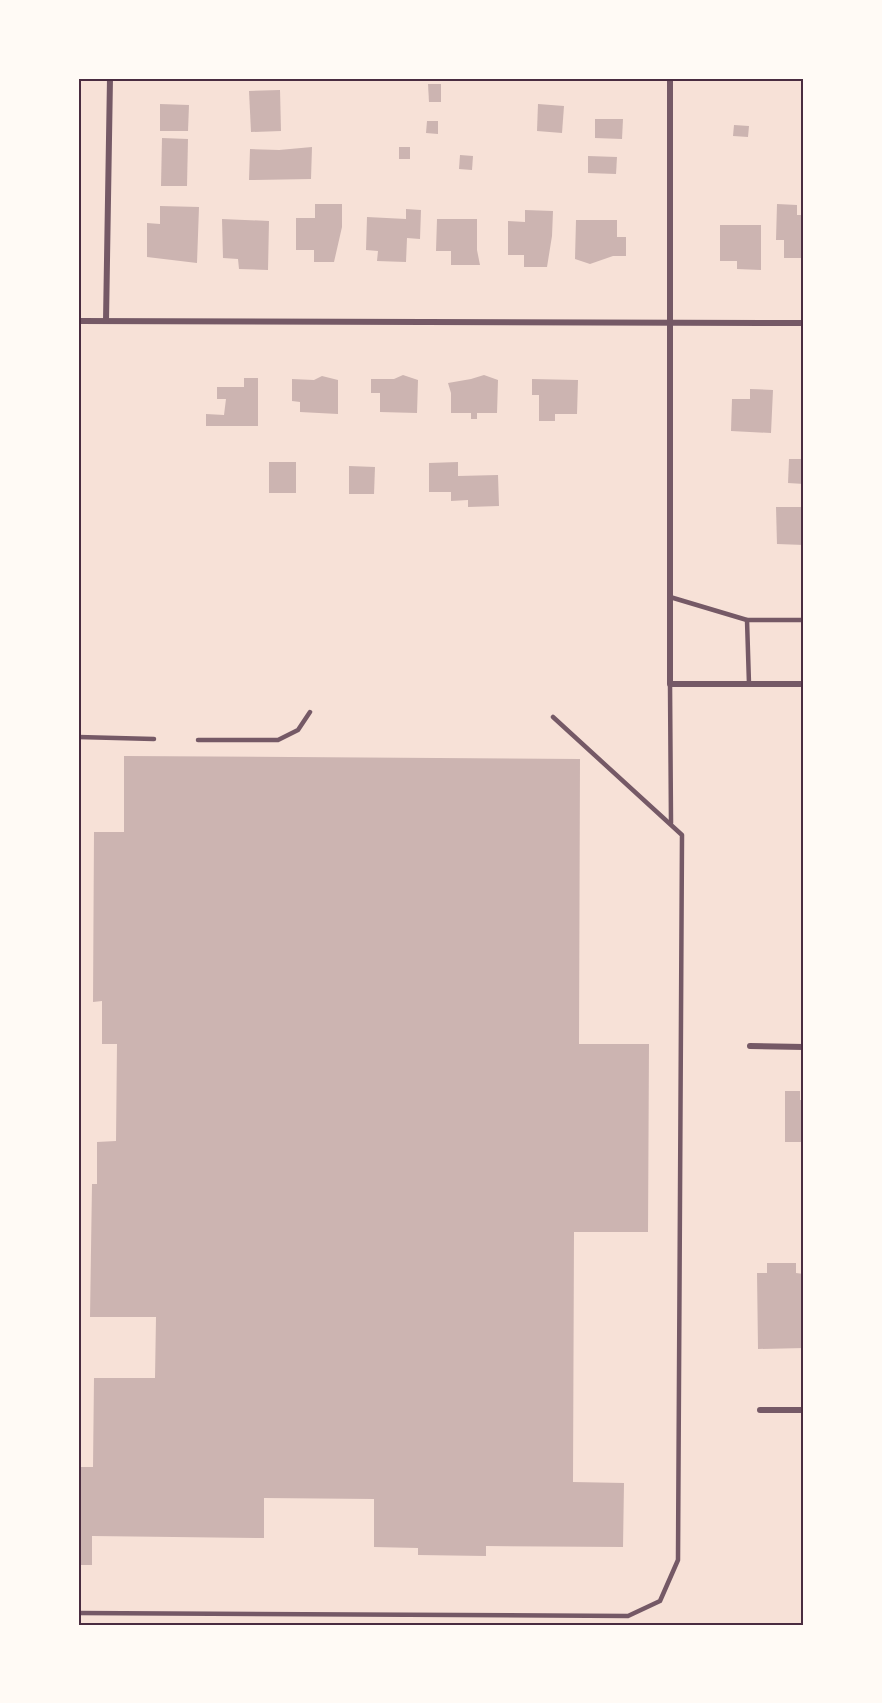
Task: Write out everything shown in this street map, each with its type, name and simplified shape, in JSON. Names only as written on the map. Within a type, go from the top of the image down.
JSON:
[{"type":"street","points":[[106,321],[110,78]]},
{"type":"street","points":[[670,78],[670,684],[804,684]]},
{"type":"street","points":[[78,321],[804,323]]},
{"type":"street","points":[[750,1046],[804,1047]]},
{"type":"street","points":[[760,1410],[804,1410]]},
{"type":"lane","points":[[670,597],[747,620],[804,620]]},
{"type":"lane","points":[[747,620],[749,684]]},
{"type":"lane","points":[[670,684],[671,823]]},
{"type":"lane","points":[[198,740],[278,740],[298,730],[310,712]]},
{"type":"lane","points":[[78,1613],[628,1616],[660,1601],[678,1560],[682,835],[553,717]]},
{"type":"lane","points":[[78,737],[154,739]]},
{"type":"building","points":[[428,84],[441,84],[441,102],[429,102]]},
{"type":"building","points":[[280,90],[281,131],[251,132],[249,91]]},
{"type":"building","points":[[160,104],[189,105],[188,131],[160,131]]},
{"type":"building","points":[[538,104],[564,106],[562,133],[537,131]]},
{"type":"building","points":[[595,119],[623,119],[622,139],[595,138]]},
{"type":"building","points":[[427,121],[438,121],[438,134],[426,133]]},
{"type":"building","points":[[734,125],[749,126],[748,137],[733,136]]},
{"type":"building","points":[[162,138],[188,139],[187,186],[161,186]]},
{"type":"building","points":[[312,147],[311,179],[249,180],[250,149],[279,150]]},
{"type":"building","points":[[399,147],[410,147],[410,159],[399,159]]},
{"type":"building","points":[[460,155],[473,156],[472,170],[459,169]]},
{"type":"building","points":[[588,156],[617,157],[616,174],[588,173]]},
{"type":"building","points":[[315,204],[342,204],[342,227],[334,262],[314,262],[314,250],[296,250],[296,218],[315,218]]},
{"type":"building","points":[[777,204],[797,205],[797,215],[804,215],[804,258],[784,258],[784,240],[776,240]]},
{"type":"building","points":[[160,206],[199,207],[197,263],[147,257],[147,223],[160,224]]},
{"type":"building","points":[[406,209],[421,210],[420,239],[407,238],[406,262],[377,261],[378,251],[366,250],[367,217],[406,219]]},
{"type":"building","points":[[525,210],[553,211],[547,267],[524,267],[524,255],[508,255],[508,221],[525,222]]},
{"type":"building","points":[[222,219],[269,221],[268,270],[239,269],[238,259],[223,258]]},
{"type":"building","points":[[437,219],[477,219],[477,250],[480,265],[451,265],[451,251],[436,251]]},
{"type":"building","points":[[576,220],[617,220],[617,237],[626,237],[626,256],[613,256],[590,264],[575,259]]},
{"type":"building","points":[[720,225],[761,225],[761,270],[737,269],[737,261],[720,261]]},
{"type":"building","points":[[403,375],[418,380],[417,413],[380,412],[380,393],[371,393],[371,379],[394,379]]},
{"type":"building","points":[[484,375],[498,380],[497,413],[477,413],[477,419],[471,419],[471,413],[451,413],[451,393],[448,383]]},
{"type":"building","points":[[322,376],[338,380],[338,414],[300,412],[300,402],[292,401],[292,379],[314,380]]},
{"type":"building","points":[[244,378],[258,378],[258,426],[206,426],[206,414],[224,415],[226,399],[217,399],[217,387],[244,387]]},
{"type":"building","points":[[532,379],[578,380],[577,414],[555,414],[555,421],[539,421],[539,395],[532,395]]},
{"type":"building","points":[[750,389],[773,390],[771,433],[731,431],[732,399],[750,399]]},
{"type":"building","points":[[789,459],[804,459],[804,484],[788,483]]},
{"type":"building","points":[[269,462],[296,462],[296,493],[269,493]]},
{"type":"building","points":[[458,462],[458,476],[498,475],[499,506],[468,507],[468,500],[451,501],[451,492],[429,492],[429,463]]},
{"type":"building","points":[[349,466],[375,467],[374,494],[349,494]]},
{"type":"building","points":[[776,507],[804,507],[804,545],[777,544]]},
{"type":"building","points":[[124,756],[580,759],[579,1044],[649,1044],[648,1232],[574,1232],[573,1482],[624,1483],[623,1547],[486,1546],[486,1556],[418,1555],[418,1548],[374,1547],[374,1499],[264,1498],[264,1538],[92,1536],[92,1565],[78,1565],[78,1467],[93,1467],[94,1378],[155,1378],[156,1317],[90,1317],[92,1184],[97,1184],[97,1142],[116,1141],[117,1044],[102,1044],[102,1001],[93,1002],[94,832],[124,832]]},
{"type":"building","points":[[785,1091],[800,1091],[800,1100],[804,1100],[804,1142],[785,1142]]},
{"type":"building","points":[[767,1263],[796,1263],[796,1273],[804,1274],[804,1348],[758,1349],[757,1273],[767,1273]]}]
